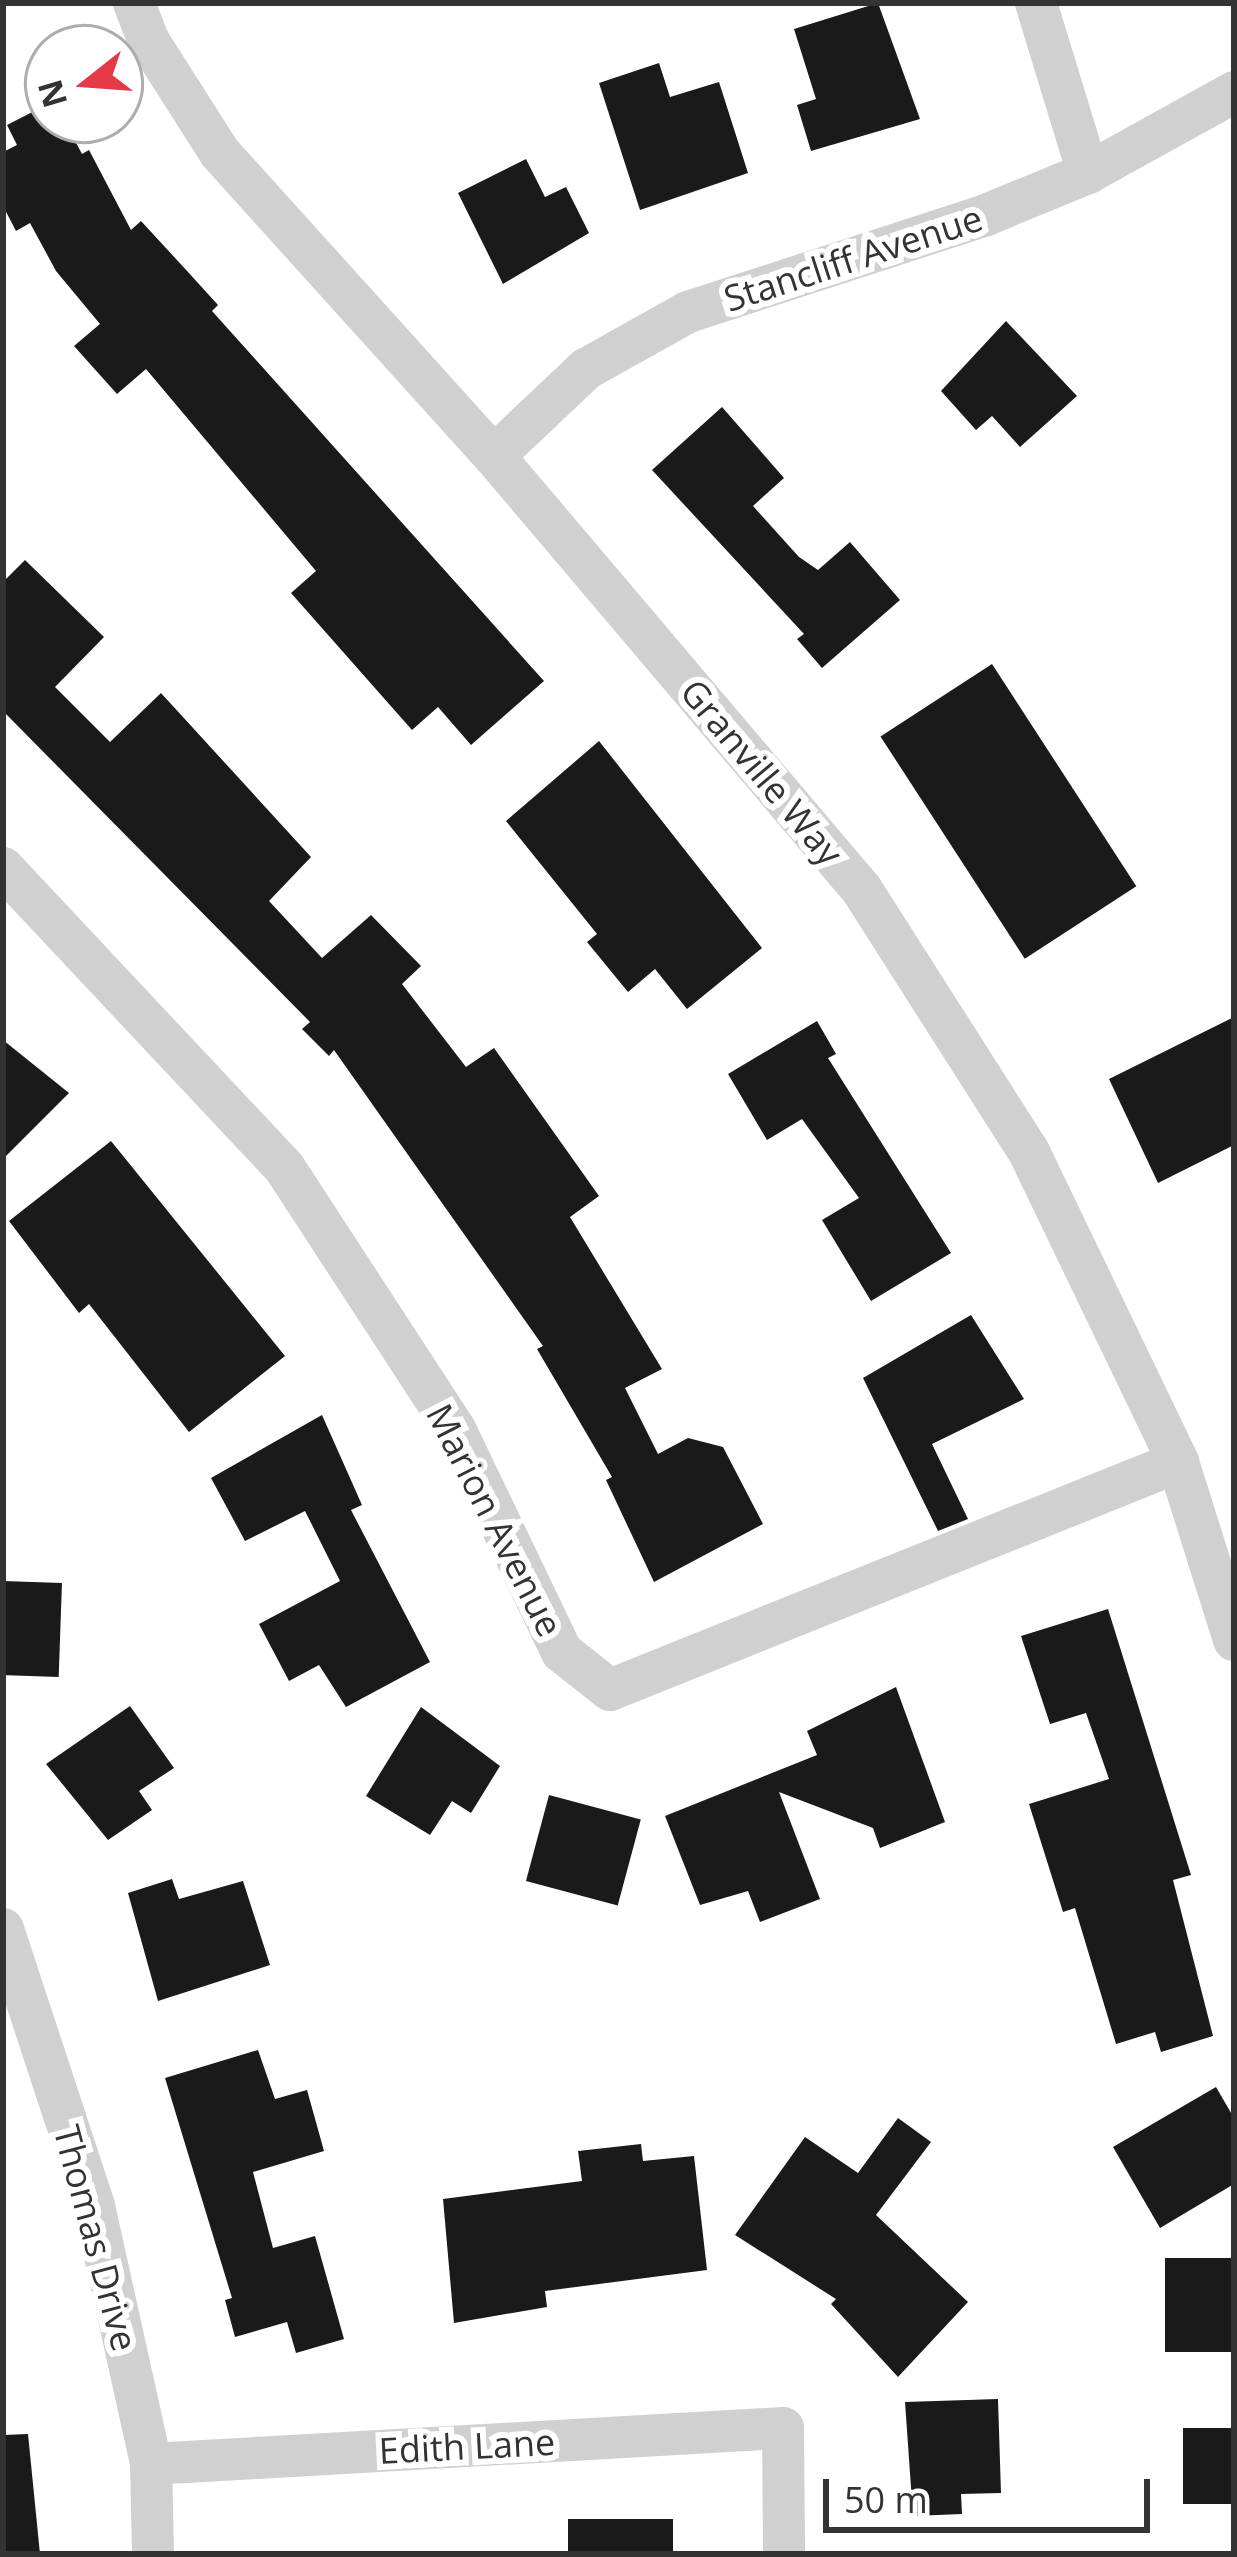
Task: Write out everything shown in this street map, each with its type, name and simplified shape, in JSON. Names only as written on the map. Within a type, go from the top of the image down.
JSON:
[{"type":"street","name":"Granville Way","points":[[134,3],[148,40],[220,153],[494,456],[862,890],[1028,1152],[1178,1462],[1234,1640]]},
{"type":"street","points":[[1036,3],[1088,173]]},
{"type":"street","name":"Stancliff Avenue","points":[[494,456],[586,369],[688,312],[986,215],[1088,173],[1234,92]]},
{"type":"street","name":"Marion Avenue","points":[[3,868],[284,1167],[455,1429],[562,1652],[610,1690],[1178,1462]]},
{"type":"street","name":"Thomas Drive","points":[[3,1929],[94,2206],[151,2464],[153,2554]]},
{"type":"street","name":"Edith Lane","points":[[151,2464],[783,2428],[784,2554]]},
{"type":"building","points":[[878,3],[920,119],[811,151],[797,105],[816,99],[794,29]]},
{"type":"building","points":[[659,63],[670,97],[719,82],[748,173],[640,210],[599,83]]},
{"type":"building","points":[[24,116],[24,144],[77,144],[82,154],[89,150],[131,230],[141,221],[188,272],[218,305],[212,311],[544,681],[471,745],[438,707],[412,730],[291,593],[316,571],[146,369],[117,394],[74,346],[100,324],[56,271],[30,223],[16,231],[3,206],[3,152],[17,145],[7,125]]},
{"type":"building","points":[[526,159],[545,197],[566,187],[589,233],[503,284],[458,193]]},
{"type":"building","points":[[1006,321],[1077,396],[1020,447],[992,416],[976,430],[941,391]]},
{"type":"building","points":[[722,407],[784,478],[753,506],[799,557],[818,570],[850,542],[900,600],[822,668],[797,639],[804,634],[652,470]]},
{"type":"building","points":[[25,560],[104,637],[55,687],[110,742],[161,693],[311,857],[269,901],[322,958],[371,915],[421,966],[402,984],[466,1067],[494,1048],[599,1196],[570,1217],[662,1369],[625,1388],[658,1454],[688,1438],[723,1447],[763,1524],[654,1582],[606,1480],[612,1477],[537,1349],[543,1346],[334,1050],[329,1056],[302,1029],[310,1022],[3,711],[3,582]]},
{"type":"building","points":[[992,664],[1136,886],[1025,959],[880,736]]},
{"type":"building","points":[[599,741],[762,948],[687,1009],[655,969],[628,992],[587,942],[597,934],[506,821]]},
{"type":"building","points":[[1234,1017],[1234,1145],[1158,1183],[1109,1079]]},
{"type":"building","points":[[817,1021],[836,1054],[828,1058],[951,1253],[871,1301],[822,1220],[859,1198],[802,1119],[767,1140],[728,1074]]},
{"type":"building","points":[[3,1040],[69,1093],[3,1159]]},
{"type":"building","points":[[111,1141],[285,1356],[189,1432],[89,1304],[79,1313],[9,1221]]},
{"type":"building","points":[[971,1315],[1024,1399],[932,1444],[968,1519],[938,1531],[863,1378]]},
{"type":"building","points":[[322,1415],[362,1505],[351,1510],[430,1662],[346,1707],[319,1665],[289,1681],[259,1624],[340,1581],[305,1511],[245,1541],[211,1478]]},
{"type":"building","points":[[3,1581],[62,1583],[59,1677],[3,1675]]},
{"type":"building","points":[[1108,1609],[1191,1875],[1173,1880],[1213,2036],[1161,2052],[1155,2032],[1116,2044],[1075,1908],[1063,1912],[1029,1804],[1109,1779],[1086,1713],[1050,1724],[1021,1636]]},
{"type":"building","points":[[896,1687],[945,1822],[880,1848],[873,1828],[779,1792],[820,1899],[760,1922],[748,1891],[700,1905],[665,1816],[817,1755],[807,1731]]},
{"type":"building","points":[[130,1706],[174,1768],[139,1791],[152,1810],[108,1840],[46,1764]]},
{"type":"building","points":[[421,1707],[500,1766],[471,1813],[452,1801],[430,1835],[366,1796]]},
{"type":"building","points":[[549,1795],[641,1820],[618,1906],[526,1881]]},
{"type":"building","points":[[172,1879],[179,1899],[243,1881],[270,1965],[158,2001],[128,1893]]},
{"type":"building","points":[[258,2050],[275,2099],[307,2090],[324,2151],[253,2172],[273,2248],[315,2236],[344,2339],[296,2353],[287,2322],[235,2337],[225,2300],[232,2298],[165,2078]]},
{"type":"building","points":[[1216,2087],[1234,2118],[1234,2184],[1160,2228],[1113,2147]]},
{"type":"building","points":[[898,2118],[931,2142],[876,2215],[968,2302],[898,2377],[831,2304],[836,2299],[735,2235],[805,2137],[858,2173]]},
{"type":"building","points":[[641,2144],[643,2161],[694,2156],[707,2270],[545,2291],[547,2307],[454,2323],[443,2199],[582,2181],[578,2151]]},
{"type":"building","points":[[1165,2258],[1234,2258],[1234,2352],[1165,2352]]},
{"type":"building","points":[[998,2399],[1001,2493],[961,2494],[962,2514],[913,2516],[905,2402]]},
{"type":"building","points":[[1183,2428],[1234,2428],[1234,2504],[1183,2504]]},
{"type":"building","points":[[28,2434],[40,2554],[3,2554],[3,2435]]},
{"type":"building","points":[[568,2519],[673,2519],[673,2554],[568,2554]]}]
